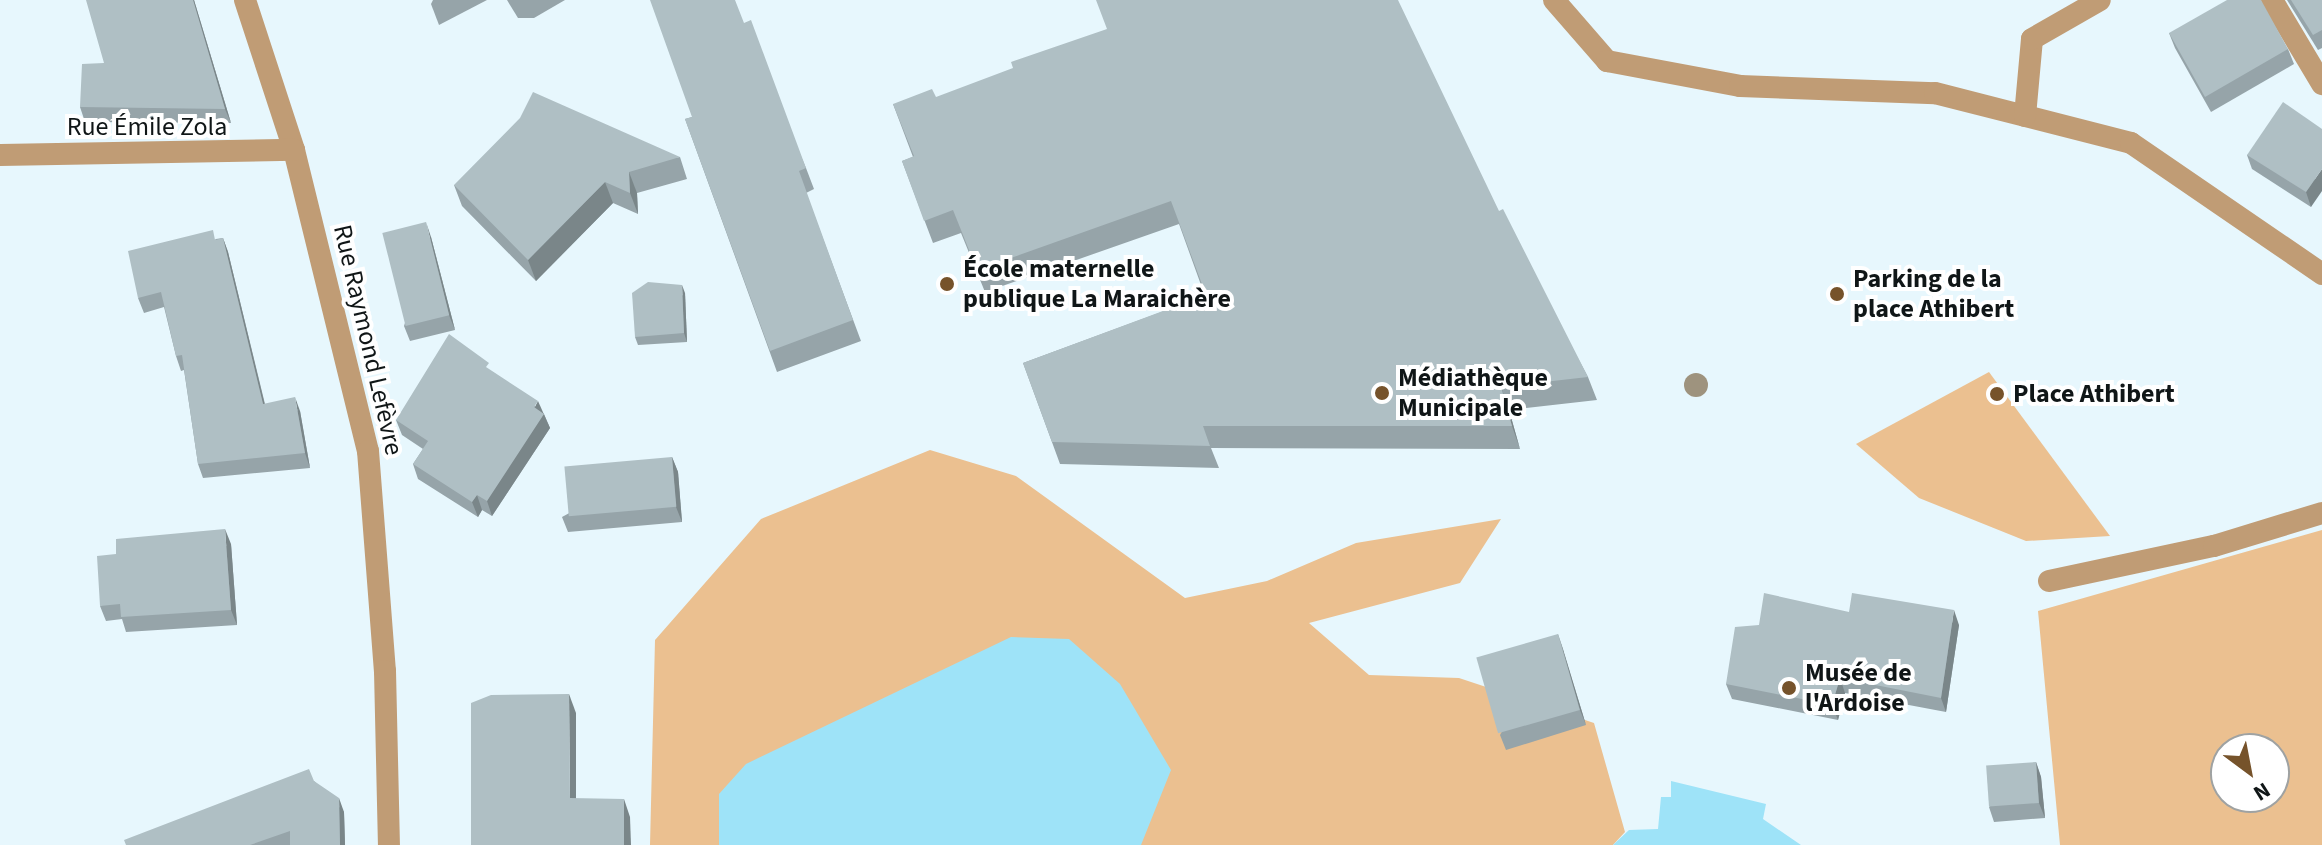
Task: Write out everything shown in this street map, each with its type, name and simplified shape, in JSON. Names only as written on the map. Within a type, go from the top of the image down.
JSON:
[{"type":"street","name":"Rue Raymond Lefèvre","points":[[245,0],[294,150],[368,451],[385,671],[389,845]]},
{"type":"street","points":[[1554,0],[1607,61],[1740,86],[1935,93],[2131,143],[2322,274]]},
{"type":"street","points":[[2025,116],[2032,39],[2100,0]]},
{"type":"street","points":[[2272,0],[2322,84]]},
{"type":"street","name":"Rue Émile Zola","points":[[0,155],[294,150]]},
{"type":"street","points":[[2049,581],[2214,546],[2322,513]]},
{"type":"shaded area","points":[[1989,372],[2110,536],[2026,541],[1919,498],[1856,444]]},
{"type":"shaded area","points":[[930,450],[1016,476],[1185,598],[1267,581],[1356,543],[1501,519],[1460,583],[1309,623],[1369,675],[1459,678],[1594,723],[1625,832],[1613,845],[650,845],[655,640],[761,519]]},
{"type":"shaded area","points":[[2322,530],[2322,845],[2060,845],[2038,611]]},
{"type":"water","points":[[1011,637],[1069,639],[1120,684],[1171,770],[1141,845],[719,845],[719,794],[746,764]]},
{"type":"water","points":[[1671,781],[1766,804],[1763,819],[1801,845],[1613,845],[1629,830],[1658,829],[1661,797],[1671,797]]},
{"type":"building","points":[[86,0],[193,0],[225,109],[80,107],[82,64],[104,63]]},
{"type":"building","points":[[650,0],[735,0],[744,23],[751,20],[806,168],[799,171],[853,320],[770,351],[685,119],[692,117]]},
{"type":"building","points":[[1096,0],[1398,0],[1499,211],[1503,209],[1588,377],[1501,387],[1512,426],[1203,426],[1210,446],[1052,442],[1023,363],[1206,295],[1171,201],[977,270],[953,210],[924,221],[902,161],[914,156],[893,104],[932,89],[936,97],[1013,68],[1011,62],[1107,29]]},
{"type":"building","points":[[2227,0],[2261,0],[2288,49],[2205,97],[2169,33]]},
{"type":"building","points":[[2291,0],[2322,0],[2322,30],[2313,35]]},
{"type":"building","points":[[533,92],[680,157],[629,172],[630,193],[605,182],[528,260],[454,185],[520,118]]},
{"type":"building","points":[[2283,102],[2322,129],[2322,169],[2306,192],[2247,155]]},
{"type":"building","points":[[426,222],[449,315],[406,326],[382,233]]},
{"type":"building","points":[[213,230],[215,240],[223,238],[263,404],[295,397],[305,453],[198,464],[182,355],[176,356],[161,292],[138,298],[128,251]]},
{"type":"building","points":[[648,282],[682,285],[684,333],[635,337],[632,293]]},
{"type":"building","points":[[449,334],[489,363],[486,367],[538,401],[534,407],[544,414],[487,501],[477,495],[472,502],[413,464],[428,441],[396,420]]},
{"type":"building","points":[[672,457],[676,507],[569,516],[564,466]]},
{"type":"building","points":[[225,529],[231,610],[121,617],[120,604],[100,606],[97,556],[116,554],[116,539]]},
{"type":"building","points":[[1764,593],[1849,612],[1852,593],[1954,610],[1941,698],[1840,678],[1832,705],[1726,684],[1735,627],[1759,625]]},
{"type":"building","points":[[1558,634],[1580,710],[1498,733],[1476,657]]},
{"type":"building","points":[[569,694],[570,798],[624,799],[624,845],[471,845],[471,703],[491,695]]},
{"type":"building","points":[[2036,762],[2039,803],[1989,806],[1986,765]]},
{"type":"building","points":[[309,769],[314,781],[339,798],[340,845],[290,845],[290,831],[250,845],[126,845],[124,840]]},
{"type":"place","name":"École maternelle publique La Maraichère","points":[[947,284]]},
{"type":"place","name":"Parking de la place Athibert","points":[[1837,294]]},
{"type":"place","name":"Médiathèque Municipale","points":[[1382,393]]},
{"type":"place","name":"Place Athibert","points":[[1997,394]]},
{"type":"place","name":"Musée de l'Ardoise","points":[[1789,688]]}]
